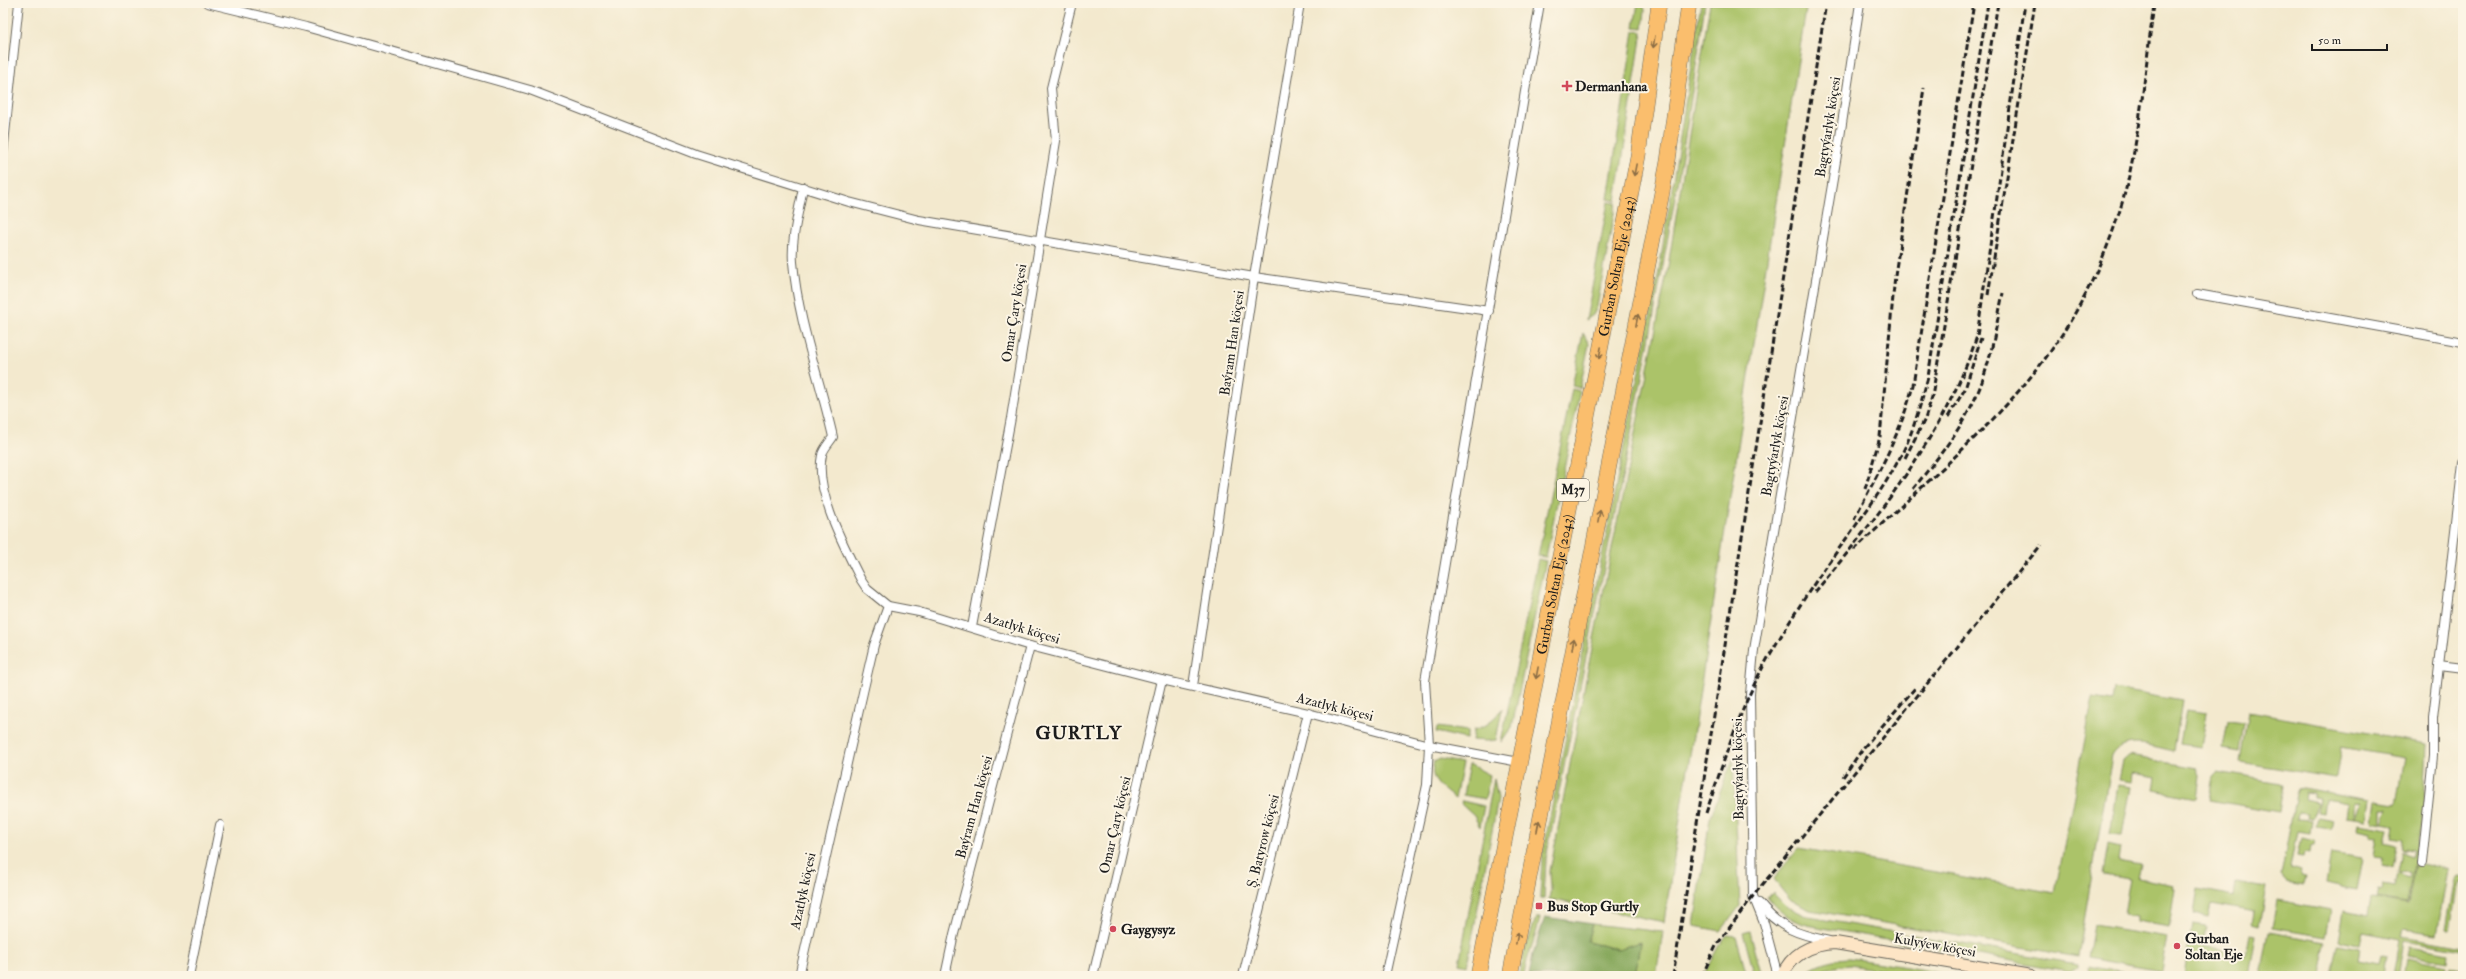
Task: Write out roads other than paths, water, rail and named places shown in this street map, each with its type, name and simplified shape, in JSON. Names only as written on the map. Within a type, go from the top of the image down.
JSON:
[{"type":"highway","name":"Gurban Soltan Eje (2043)","points":[[1478,976],[1638,156],[1659,3]]},
{"type":"highway","name":"M37","points":[[1510,976],[1668,161],[1689,3]]},
{"type":"street","points":[[3,153],[19,3]]},
{"type":"street","points":[[207,3],[306,27],[530,90],[696,154],[802,187],[919,220],[1254,276],[1489,310]]},
{"type":"street","name":"Omar Çary köçesi","points":[[972,627],[1011,418],[1038,241],[1056,141],[1051,88],[1072,3]]},
{"type":"street","name":"Baýram Han köçesi","points":[[1193,686],[1254,276],[1300,3]]},
{"type":"street","points":[[1385,976],[1427,785],[1429,745],[1425,681],[1540,3]]},
{"type":"street","name":"Bagtyýarlyk köçesi","points":[[1753,896],[1750,694],[1754,650],[1840,137],[1860,3]]},
{"type":"street","points":[[802,187],[793,243],[793,261],[803,320],[833,437],[822,455],[822,483],[831,513],[861,580],[867,589],[888,606]]},
{"type":"street","points":[[2197,294],[2463,342]]},
{"type":"street","points":[[2422,862],[2433,756],[2433,717],[2463,463]]},
{"type":"street","name":"Azatlyk köçesi","points":[[799,976],[874,645],[888,606],[919,612],[1030,646],[1162,680],[1308,713],[1429,745],[1519,762]]},
{"type":"street","name":"Baýram Han köçesi","points":[[945,976],[954,934],[1030,646]]},
{"type":"street","points":[[2439,666],[2463,669]]},
{"type":"street","name":"Omar Çary köçesi","points":[[1093,976],[1162,680]]},
{"type":"street","name":"Ş. Batyrow köçesi","points":[[1243,976],[1308,713]]},
{"type":"street","points":[[189,976],[220,825]]},
{"type":"street","points":[[1753,896],[1768,914],[1785,928],[1794,933],[1835,943]]},
{"type":"street","points":[[1753,896],[1764,923],[1778,976]]},
{"type":"street","name":"Kulyýew köçesi","points":[[1782,976],[1792,960],[1810,947],[1835,943],[2031,976]]},
{"type":"railway","points":[[1673,976],[1826,3]]},
{"type":"railway","points":[[1854,519],[1880,470],[1895,437],[1913,385],[1974,3]]},
{"type":"railway","points":[[1706,813],[1735,730],[1761,670],[1809,591],[1882,488],[1907,443],[1919,410],[1928,377],[1988,3]]},
{"type":"railway","points":[[1905,458],[1925,419],[1932,397],[1998,3]]},
{"type":"railway","points":[[1815,592],[1863,534],[1886,503],[1929,439],[1948,405],[1964,371],[1977,336],[2025,3]]},
{"type":"railway","points":[[1988,295],[2035,3]]},
{"type":"railway","points":[[1854,550],[1957,455],[2006,405],[2050,352],[2079,306],[2096,273],[2110,239],[2124,197],[2140,115],[2154,5]]},
{"type":"railway","points":[[1865,489],[1880,437],[1895,275],[1924,88]]},
{"type":"railway","points":[[1913,489],[1954,436],[1978,392],[1990,356],[2003,293]]},
{"type":"railway","points":[[1948,417],[1965,389],[1981,338]]},
{"type":"railway","points":[[1702,976],[1716,946],[1753,896],[2041,545]]},
{"type":"railway","points":[[1843,777],[1864,747],[1916,687]]},
{"type":"place","name":"Dermanhana","points":[[1567,86]]},
{"type":"place","name":"Bus Stop Gurtly","points":[[1539,906]]},
{"type":"place","name":"Gaygysyz","points":[[1113,929]]},
{"type":"place","name":"Gurban Soltan Eje","points":[[2177,946]]},
{"type":"district","name":"GURTLY","points":[[1079,733]]}]
